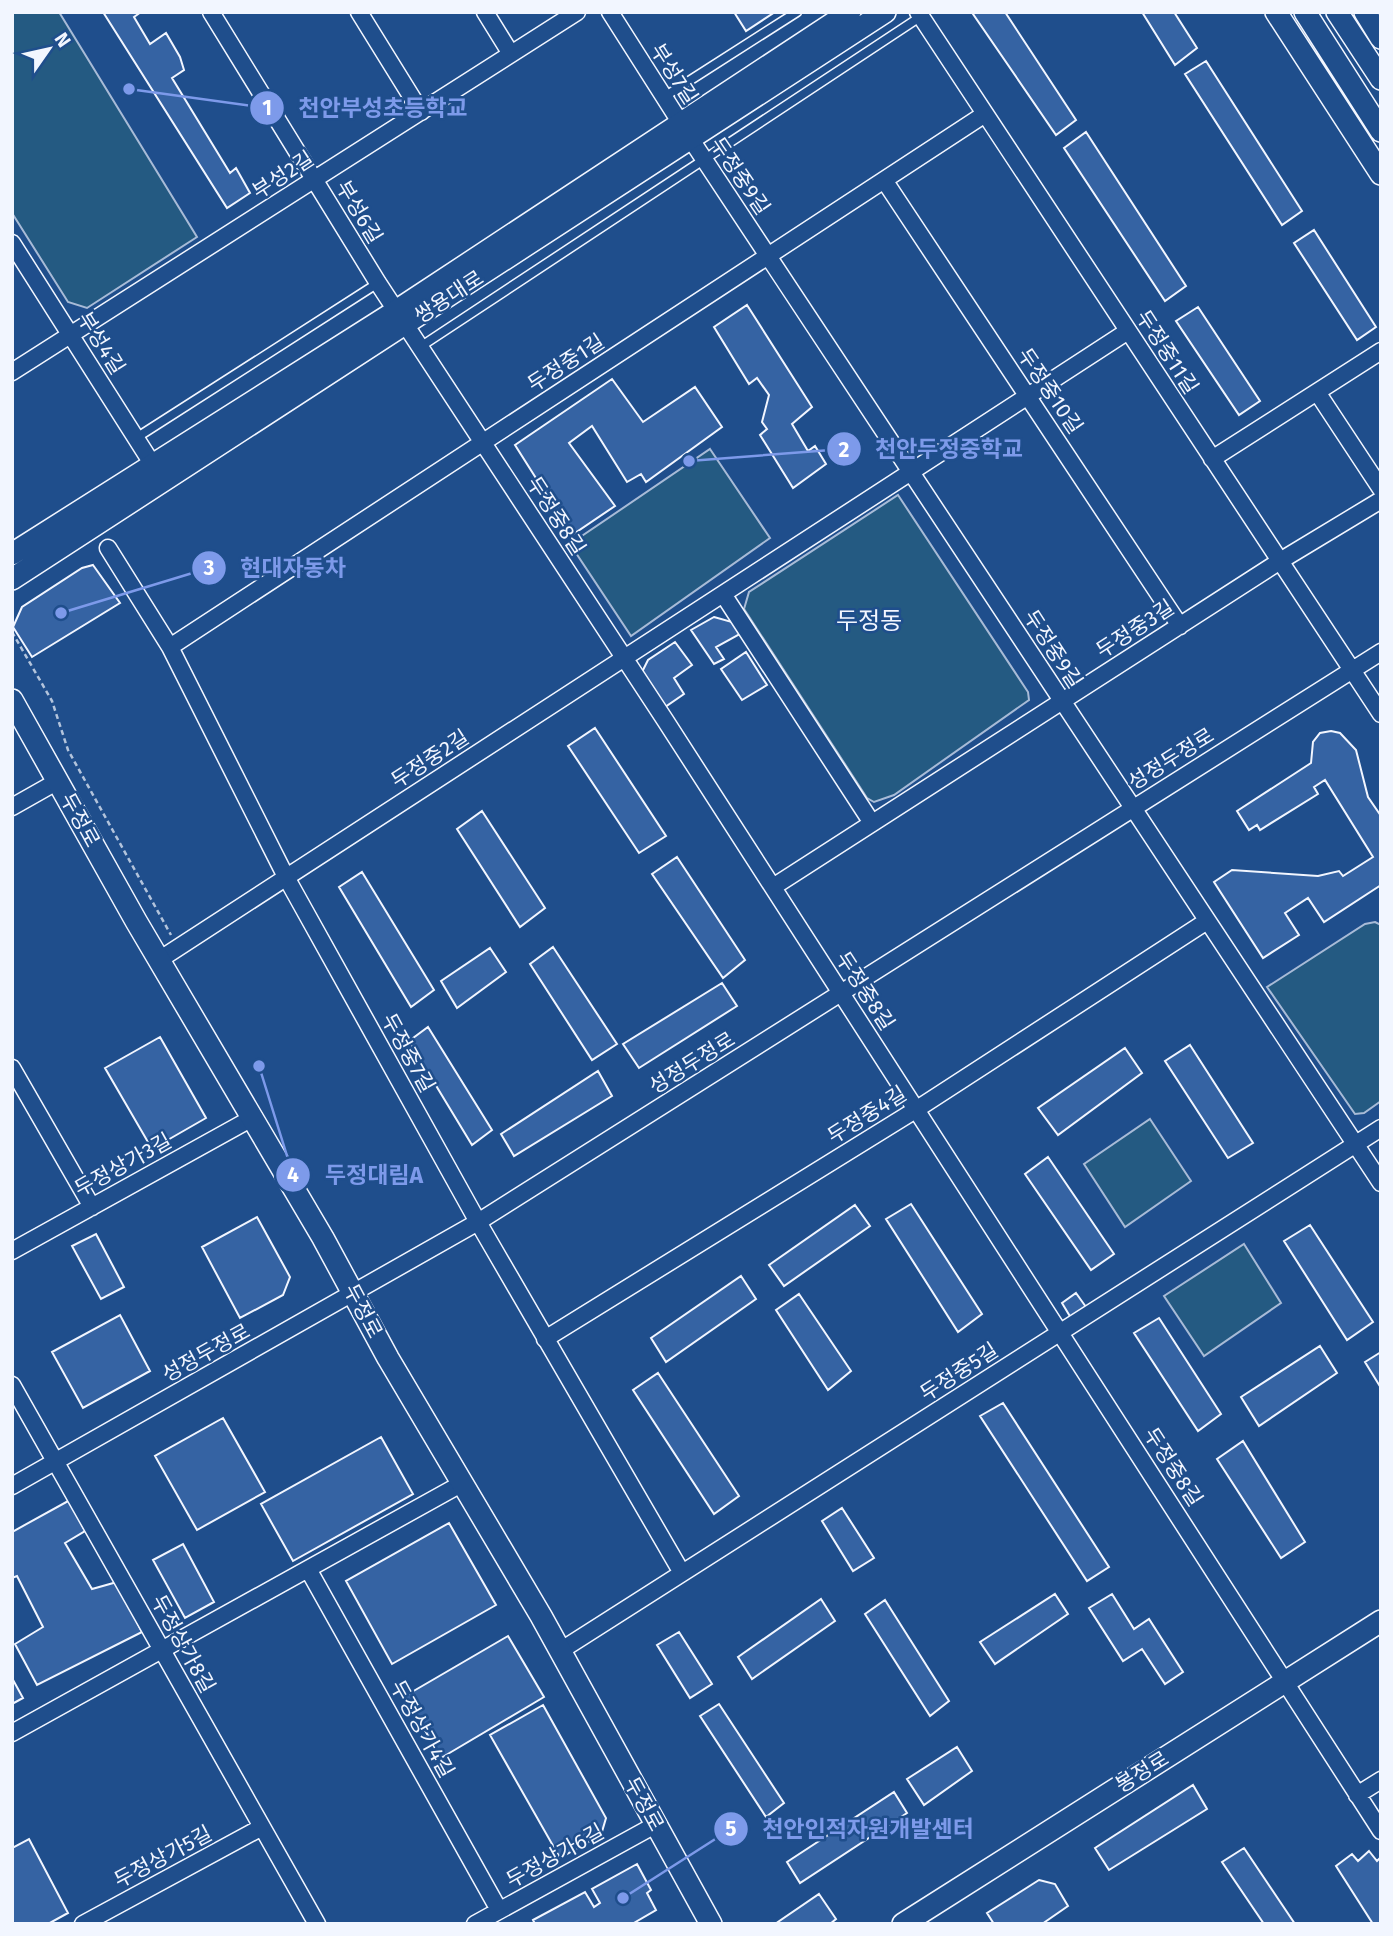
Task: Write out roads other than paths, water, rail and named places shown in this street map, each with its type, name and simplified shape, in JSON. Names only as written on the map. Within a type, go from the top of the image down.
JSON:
[{"type":"street","name":"부성6길","points":[[211,12],[401,318]]},
{"type":"street","points":[[359,12],[421,112]]},
{"type":"street","points":[[485,12],[511,54]]},
{"type":"street","name":"부성2길","points":[[12,372],[577,12]]},
{"type":"street","name":"부성7길","points":[[610,12],[685,130]]},
{"type":"street","name":"쌍용대로","points":[[14,581],[401,318],[685,130],[850,12]]},
{"type":"street","name":"쌍용대로","points":[[685,130],[885,12]]},
{"type":"street","points":[[1276,12],[1381,174]]},
{"type":"street","points":[[1305,12],[1381,131]]},
{"type":"street","points":[[1337,12],[1381,79]]},
{"type":"street","points":[[1365,12],[1381,38]]},
{"type":"street","name":"두정중11길","points":[[922,14],[985,114],[1381,714]]},
{"type":"street","name":"두정중1길","points":[[170,646],[985,114]]},
{"type":"street","name":"두정중9길","points":[[685,130],[1381,1183]]},
{"type":"street","name":"두정중10길","points":[[884,180],[1180,626]]},
{"type":"street","name":"부성4길","points":[[12,243],[153,465]]},
{"type":"street","name":"쌍용대로","points":[[17,549],[401,318]]},
{"type":"street","name":"두정중8길","points":[[401,318],[625,658],[1287,1681],[1381,1831]]},
{"type":"street","name":"두정중2길","points":[[159,960],[1128,331]]},
{"type":"street","points":[[1212,459],[1381,351]]},
{"type":"street","points":[[1317,392],[1381,489]]},
{"type":"street","name":"두정중3길","points":[[773,887],[1280,561],[1381,500]]},
{"type":"street","name":"두정중7길","points":[[108,548],[170,646],[286,877],[478,1222],[682,1573]]},
{"type":"street","points":[[723,594],[872,823]]},
{"type":"street","name":"성정두정로","points":[[12,1486],[478,1222],[1381,652]]},
{"type":"street","name":"두정로","points":[[12,700],[159,960],[254,1117],[461,1484],[560,1651],[711,1924]]},
{"type":"street","points":[[12,807],[58,781]]},
{"type":"street","name":"두정중4길","points":[[545,1339],[917,1109],[1207,921]]},
{"type":"street","points":[[12,1068],[92,1206]]},
{"type":"street","name":"두정상가3길","points":[[12,1251],[254,1117]]},
{"type":"street","name":"두정중5길","points":[[560,1651],[1381,1128]]},
{"type":"street","name":"두정상가8길","points":[[12,1385],[317,1924]]},
{"type":"street","points":[[12,1733],[461,1484]]},
{"type":"street","name":"두정상가4길","points":[[308,1569],[499,1910]]},
{"type":"street","name":"봉정로","points":[[903,1924],[1381,1621]]},
{"type":"street","points":[[1357,1795],[1381,1780]]},
{"type":"street","name":"두정상가6길","points":[[474,1924],[655,1825]]},
{"type":"street","name":"두정상가5길","points":[[83,1924],[262,1827]]},
{"type":"lane","points":[[664,97],[797,12]]},
{"type":"lane","points":[[420,347],[922,14]]},
{"type":"lane","points":[[136,438],[378,283]]},
{"type":"place","name":"천안부성초등학교","points":[[129,89]]},
{"type":"place","name":"천안두정중학교","points":[[689,461]]},
{"type":"place","name":"현대자동차","points":[[61,613]]},
{"type":"place","name":"두정대림A","points":[[259,1066]]},
{"type":"place","name":"천안인적자원개발센터","points":[[623,1898]]},
{"type":"district","name":"두정동","points":[[869,621]]}]
